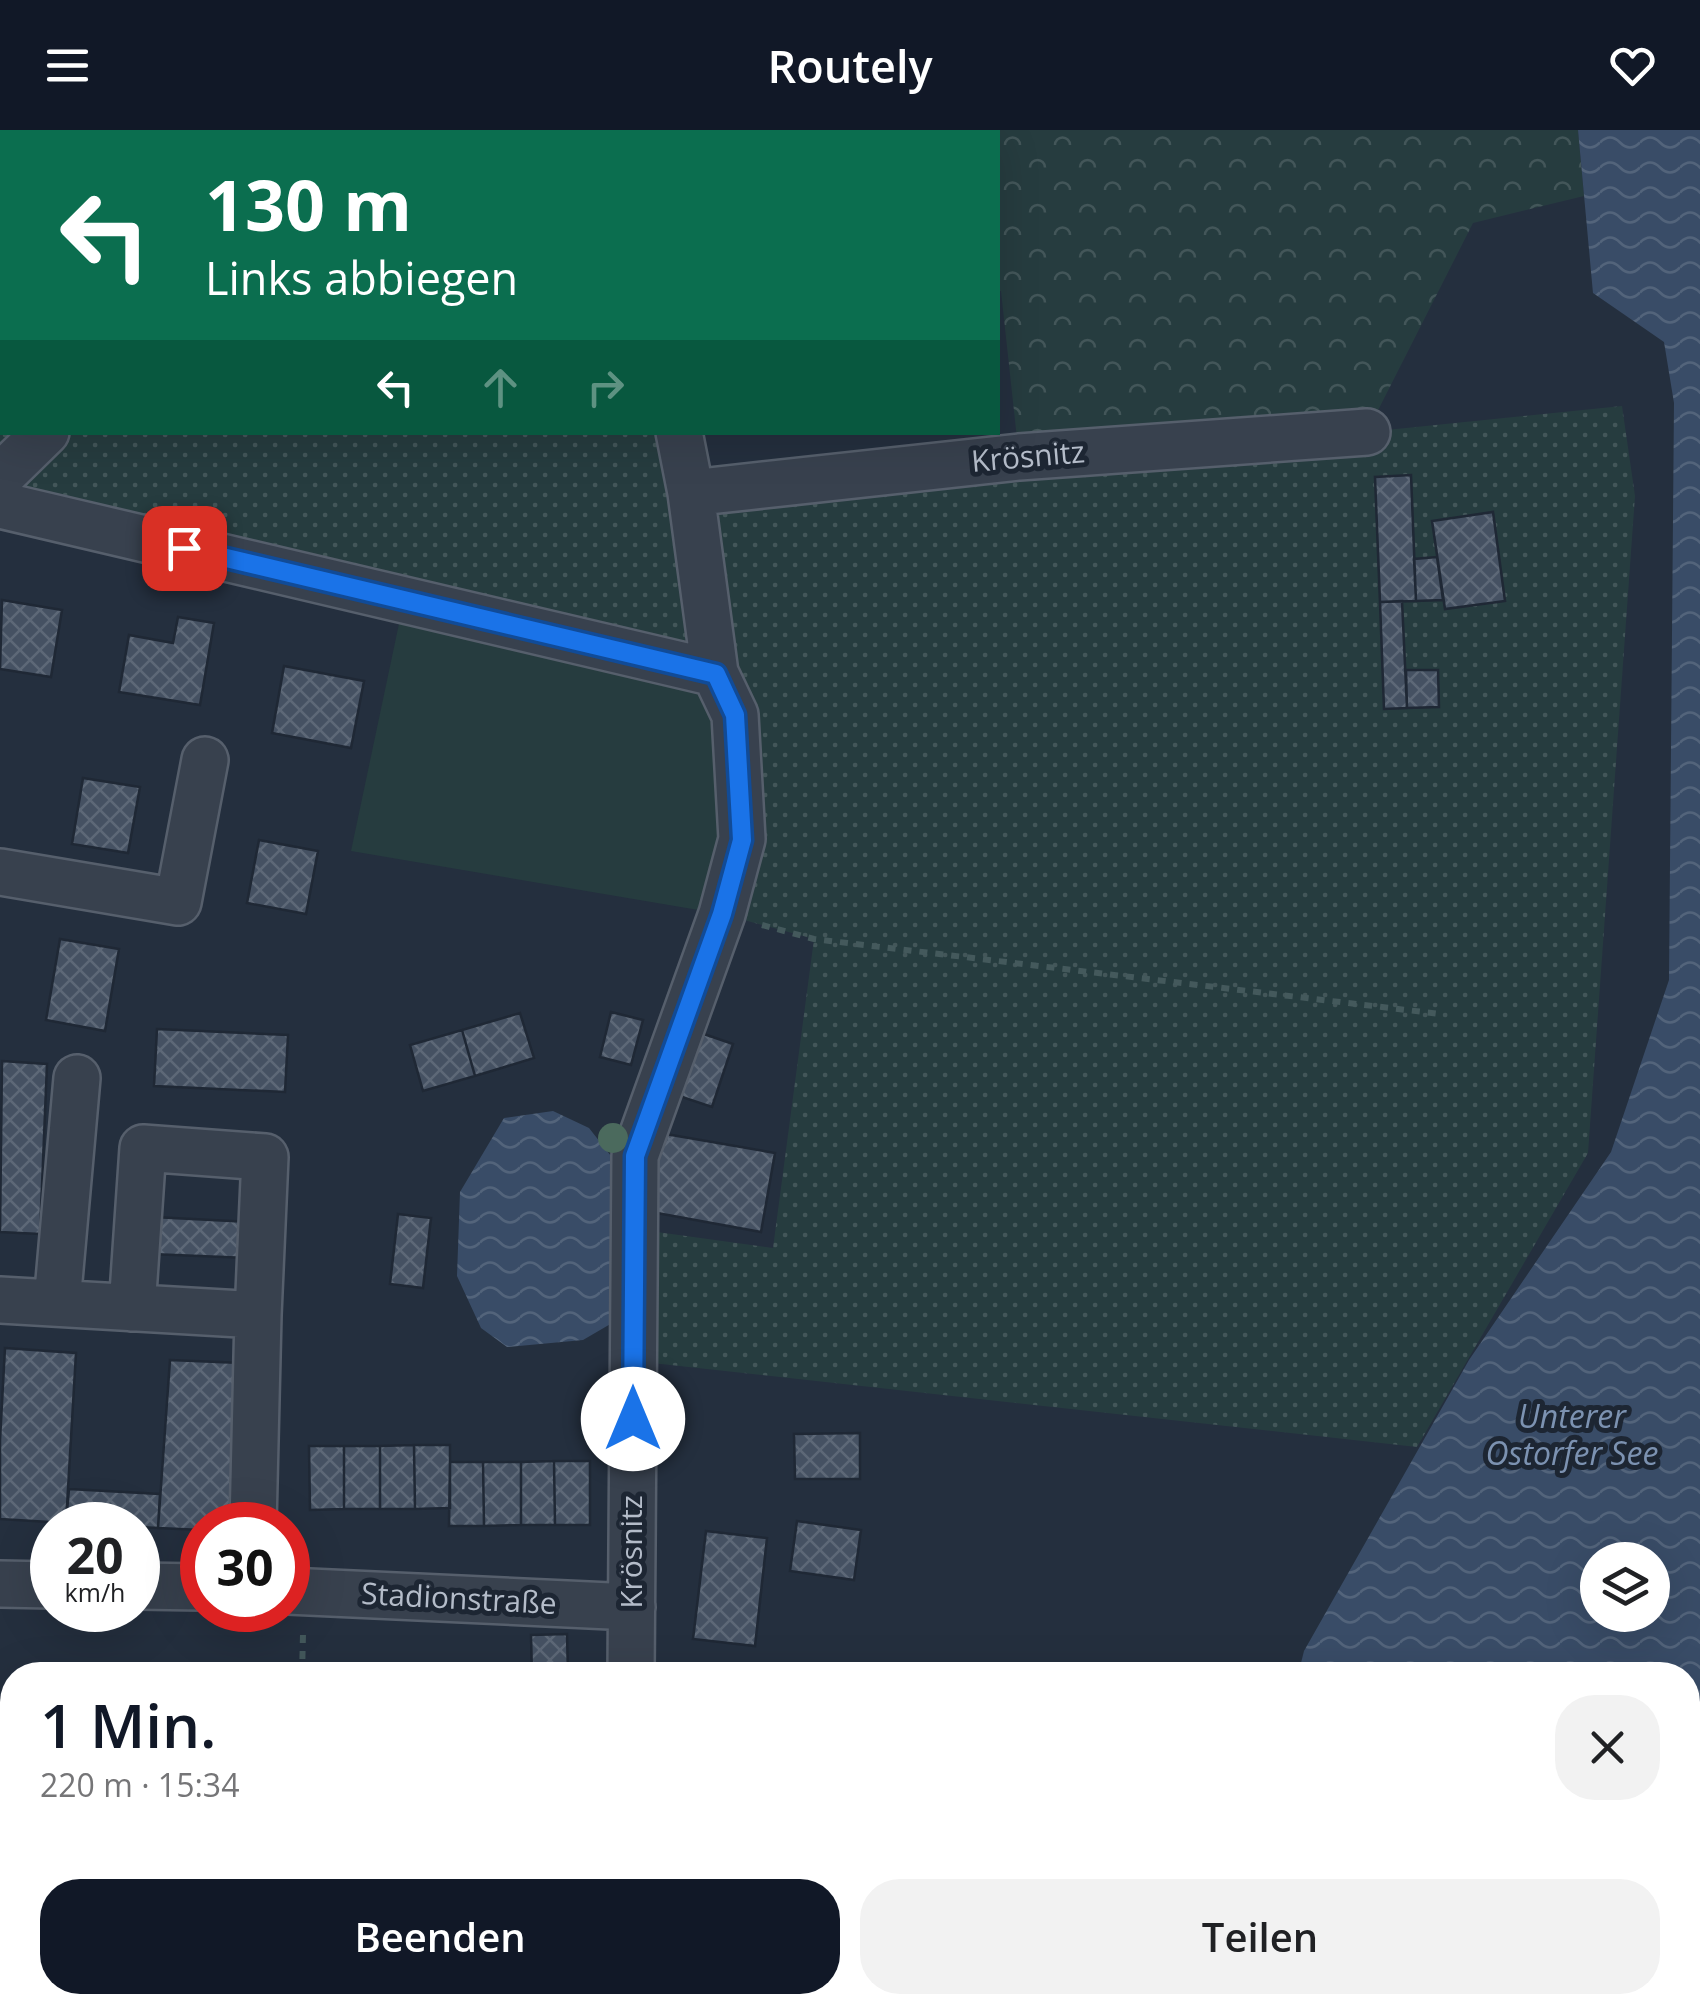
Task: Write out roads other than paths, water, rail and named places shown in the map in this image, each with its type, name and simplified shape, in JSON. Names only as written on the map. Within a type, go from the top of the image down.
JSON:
[{"type":"street","name":"Krösnitz","points":[[691,494],[1019,457],[1366,432]]},
{"type":"street","points":[[0,477],[43,435]]},
{"type":"street","name":"Krösnitz","points":[[631,1662],[635,1156],[722,914],[742,840],[735,715],[716,674],[680,435]]},
{"type":"street","points":[[0,504],[716,674]]},
{"type":"street","points":[[0,872],[178,902],[205,760]]},
{"type":"street","points":[[56,1303],[77,1078]]},
{"type":"street","points":[[132,1308],[143,1148],[264,1157],[254,1502]]},
{"type":"street","points":[[0,1300],[258,1315]]},
{"type":"street","points":[[0,1584],[30,1584]]},
{"type":"street","name":"Stadionstraße","points":[[310,1592],[632,1607]]},
{"type":"water","name":"Unterer Ostorfer See","points":[[1578,130],[1700,130],[1700,1662],[1301,1662],[1469,1360],[1611,1152],[1669,980],[1674,403],[1664,342],[1593,293]]},
{"type":"water","points":[[553,1111],[589,1128],[611,1156],[619,1319],[583,1340],[507,1347],[481,1328],[457,1276],[460,1192],[504,1118]]}]
